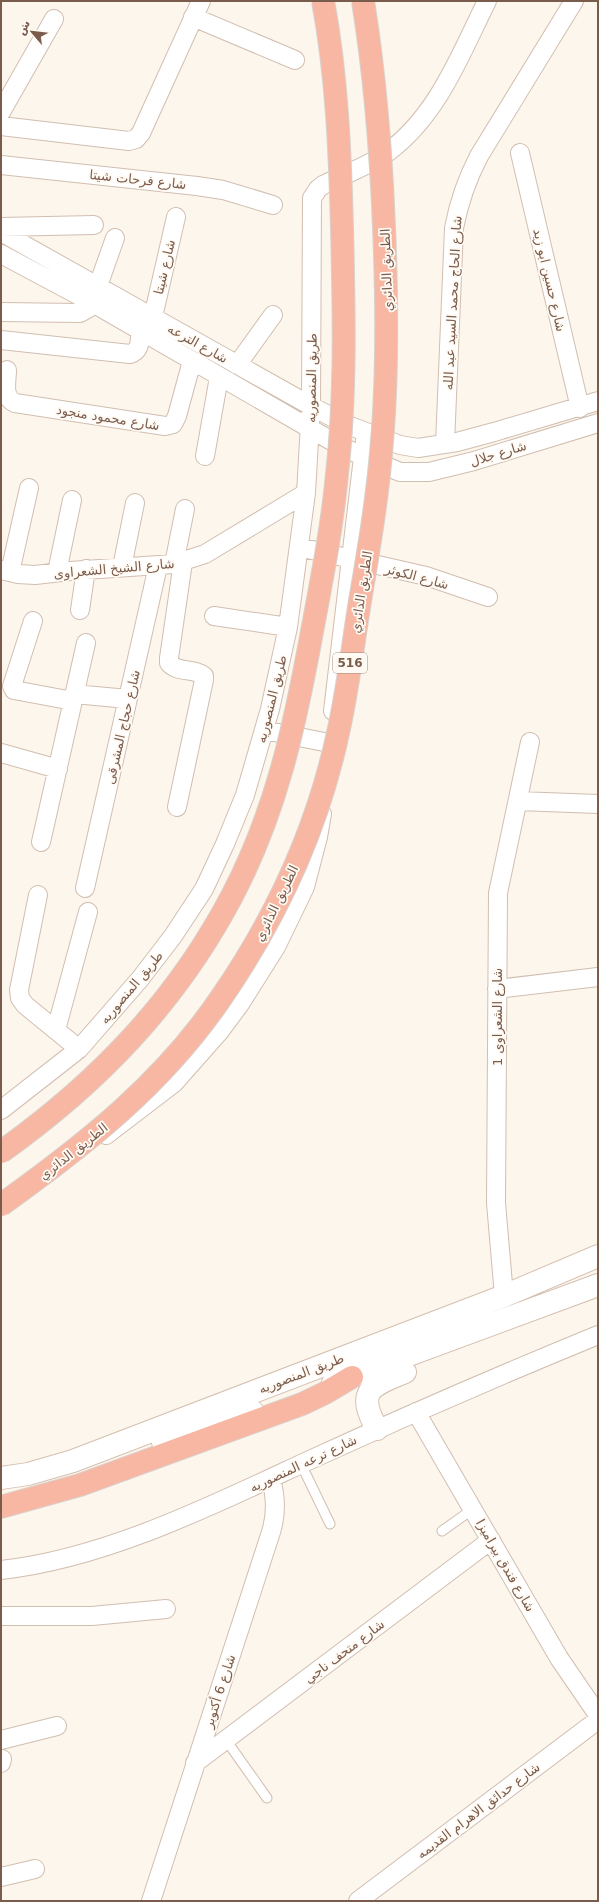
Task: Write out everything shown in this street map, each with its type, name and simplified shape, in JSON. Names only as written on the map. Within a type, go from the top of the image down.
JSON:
[{"type":"highway","points":[[1,1152],[40,1124],[82,1089],[119,1053],[161,1005],[200,951],[232,896],[257,842],[281,776],[296,719],[330,532],[338,474],[343,386],[344,294],[340,169],[334,88],[323,1]]},
{"type":"highway","name":"الطريق الدائري","points":[[1,1205],[60,1163],[106,1126],[148,1086],[187,1043],[222,996],[254,947],[281,896],[305,843],[324,788],[338,732],[376,501],[386,391],[388,304],[381,153],[374,79],[363,1]]},
{"type":"highway","points":[[1,1506],[80,1485],[302,1404],[325,1393],[352,1377]]},
{"type":"main road","name":"طريق المنصوريه","points":[[1,1478],[28,1474],[74,1461],[504,1296],[598,1256]]},
{"type":"main road","name":"طريق المنصوريه","points":[[1,1490],[72,1473],[352,1377],[598,1285]]},
{"type":"main road","points":[[377,1429],[366,1401],[368,1392],[381,1382],[430,1362],[457,1348],[482,1329]]},
{"type":"street","name":"طريق المنصوريه","points":[[1,1110],[79,1049],[140,979],[173,936],[204,889],[225,844],[245,795],[264,730],[288,626],[299,547],[306,493],[311,406],[312,198],[318,189],[323,185],[386,153],[406,138],[423,120],[437,99],[487,1]]},
{"type":"street","name":"شارع الحاج محمد السيد عبد الله","points":[[445,444],[454,228],[458,206],[468,176],[479,156],[574,1]]},
{"type":"street","points":[[1,126],[129,141],[136,139],[141,133],[197,9],[295,60]]},
{"type":"street","points":[[1,112],[54,19]]},
{"type":"street","name":"شارع حسين ابو زيد","points":[[520,153],[580,408]]},
{"type":"street","name":"شارع فرحات شيتا","points":[[1,165],[197,186],[223,190],[273,205]]},
{"type":"street","name":"شارع شيتا","points":[[152,317],[176,217]]},
{"type":"street","points":[[1,227],[94,225]]},
{"type":"street","name":"شارع الترعه","points":[[1,232],[311,406],[345,424],[400,445]]},
{"type":"street","points":[[98,286],[115,238]]},
{"type":"street","name":"شارع الترعه","points":[[1,254],[91,302],[342,448],[396,470]]},
{"type":"street","points":[[1,312],[80,313],[89,308],[91,302]]},
{"type":"street","points":[[237,365],[273,315]]},
{"type":"street","points":[[1,340],[130,354],[139,349],[140,331]]},
{"type":"street","name":"شارع محمود منجود","points":[[8,370],[6,396],[15,403],[165,426],[173,424],[177,416],[192,361]]},
{"type":"street","points":[[206,456],[219,377]]},
{"type":"street","name":"شارع جلال","points":[[400,445],[418,448],[445,444],[580,408],[598,401]]},
{"type":"street","name":"شارع جلال","points":[[396,470],[407,473],[429,472],[474,461],[598,423]]},
{"type":"street","points":[[1,1210],[141,1110],[174,1084],[216,1037],[240,1004],[276,947],[306,887],[318,837],[366,432]]},
{"type":"street","points":[[396,470],[400,445]]},
{"type":"street","points":[[5,571],[29,488]]},
{"type":"street","name":"شارع الشيخ الشعراوى","points":[[5,571],[35,575],[86,569],[172,564],[205,554],[306,493]]},
{"type":"street","points":[[57,572],[72,500]]},
{"type":"street","points":[[122,567],[135,503]]},
{"type":"street","points":[[176,807],[204,680],[204,676],[199,673],[175,668],[169,663],[172,564],[185,509]]},
{"type":"street","name":"شارع الكوثر","points":[[299,547],[426,576],[488,597]]},
{"type":"street","name":"شارع حجاج المشرقى","points":[[85,888],[128,699],[172,564]]},
{"type":"street","points":[[80,610],[86,569]]},
{"type":"street","points":[[214,616],[288,626]]},
{"type":"street","points":[[33,620],[12,686],[14,690],[74,697],[128,699]]},
{"type":"street","points":[[41,842],[86,643]]},
{"type":"street","points":[[264,730],[329,743]]},
{"type":"street","name":"شارع الشعراوى 1","points":[[504,1296],[496,1203],[498,893],[530,742]]},
{"type":"street","points":[[1,753],[58,769]]},
{"type":"street","points":[[518,801],[598,804]]},
{"type":"street","points":[[38,895],[19,990],[20,998],[25,1005],[79,1049]]},
{"type":"street","points":[[56,1030],[88,912]]},
{"type":"street","points":[[497,989],[598,977]]},
{"type":"street","name":"شارع ترعه المنصوريه","points":[[1,1570],[33,1566],[149,1532],[271,1479],[377,1429],[598,1336]]},
{"type":"street","name":"شارع فندق بيراميزا","points":[[416,1412],[559,1658],[598,1716]]},
{"type":"street","name":"شارع 6 أكتوبر","points":[[151,1901],[274,1522],[276,1502],[271,1479]]},
{"type":"street","name":"شارع متحف ناجي","points":[[195,1763],[491,1540]]},
{"type":"street","points":[[1,1616],[92,1616],[166,1609]]},
{"type":"street","name":"شارع حدائق الاهرام القديمه","points":[[358,1901],[598,1720]]},
{"type":"street","points":[[1,1740],[57,1726]]},
{"type":"street","points":[[1,1877],[35,1869]]},
{"type":"lane","points":[[301,1464],[330,1524]]},
{"type":"lane","points":[[442,1531],[473,1509]]},
{"type":"lane","points":[[226,1740],[267,1798]]}]
